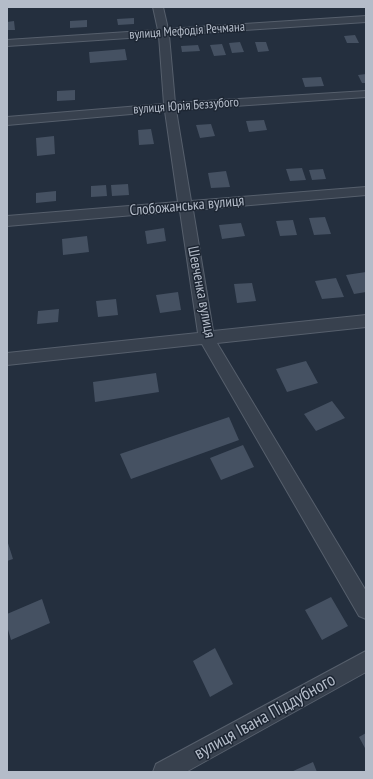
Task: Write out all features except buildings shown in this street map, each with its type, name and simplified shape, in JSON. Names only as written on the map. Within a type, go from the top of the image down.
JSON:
[{"type":"street","name":"Шевченка вулиця","points":[[158,7],[164,33],[170,107],[206,337],[366,609]]},
{"type":"street","points":[[358,7],[365,20]]},
{"type":"street","name":"вулиця Мефодія Речмана","points":[[7,43],[365,20]]},
{"type":"street","name":"вулиця Юрія Беззубого","points":[[7,121],[170,107],[366,94]]},
{"type":"street","name":"Слобожанська вулиця","points":[[7,221],[366,191]]},
{"type":"street","points":[[7,359],[366,321]]},
{"type":"street","name":"вулиця Івана Піддубного","points":[[164,772],[366,662]]}]
